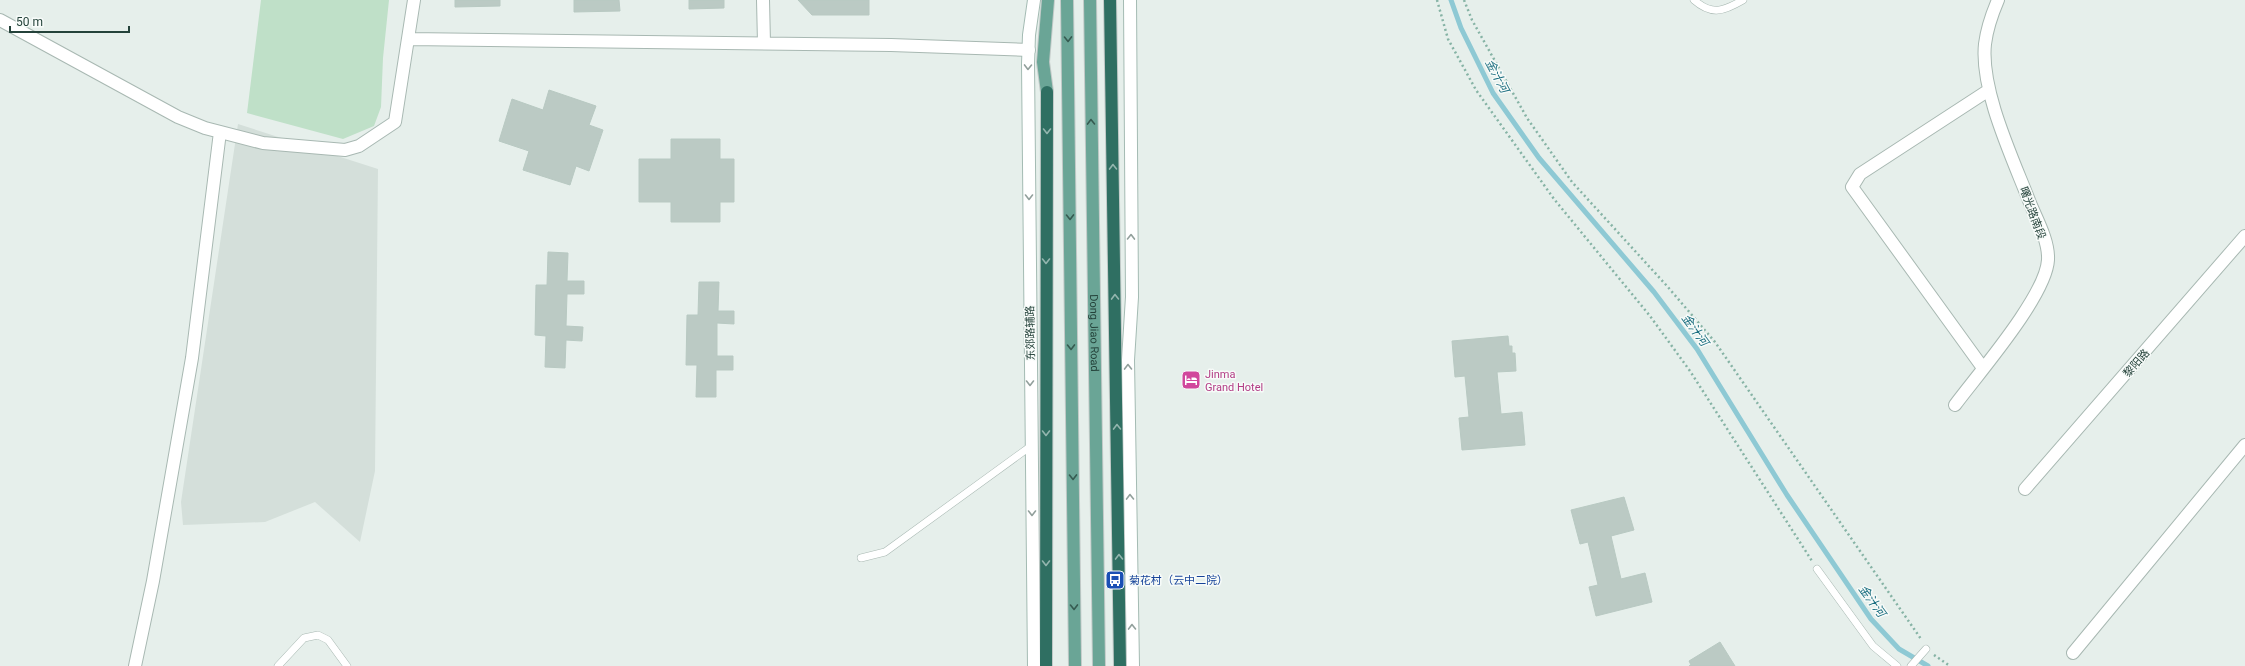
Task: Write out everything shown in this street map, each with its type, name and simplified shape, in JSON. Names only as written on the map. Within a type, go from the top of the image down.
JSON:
[{"type":"highway","points":[[1110,0],[1120,666]]},
{"type":"highway","points":[[1046,666],[1047,92]]},
{"type":"main road","points":[[1047,92],[1043,62],[1048,0]]},
{"type":"main road","name":"Dong Jiao Road","points":[[1067,0],[1075,666]]},
{"type":"main road","name":"Dong Jiao Road","points":[[1090,0],[1099,666]]},
{"type":"street","points":[[0,20],[178,117],[220,132],[263,143],[345,150],[359,146],[395,122],[414,0]]},
{"type":"street","points":[[763,0],[764,43]]},
{"type":"street","name":"东郊路辅路","points":[[1034,0],[1029,50],[1031,446],[1034,666]]},
{"type":"street","points":[[1130,0],[1132,297],[1128,360],[1133,666]]},
{"type":"street","name":"曙光路南段","points":[[1955,405],[2027,309],[2042,282],[2048,260],[2042,232],[2010,155],[1989,90],[1985,45],[1990,19],[1998,0]]},
{"type":"street","points":[[408,39],[764,43],[1029,50]]},
{"type":"street","points":[[1983,368],[1852,187],[1860,174],[1989,90]]},
{"type":"street","points":[[135,666],[153,581],[192,358],[220,132]]},
{"type":"street","name":"黎阳路","points":[[2025,489],[2245,236]]},
{"type":"street","points":[[2073,653],[2245,445]]},
{"type":"lane","points":[[1694,0],[1703,8],[1725,10],[1743,0]]},
{"type":"lane","points":[[861,558],[885,552],[1031,446]]},
{"type":"lane","points":[[1817,569],[1873,646],[1897,666]]},
{"type":"lane","points":[[278,666],[304,638],[318,635],[328,640],[347,666]]},
{"type":"lane","points":[[1911,666],[1926,649]]},
{"type":"path","points":[[1436,0],[1448,39],[1476,90],[1554,199],[1650,316],[1690,371],[1817,569]]},
{"type":"path","points":[[1464,0],[1472,20],[1506,84],[1531,125],[1572,182],[1667,286],[1715,342],[1917,632],[1926,649],[1950,666]]},
{"type":"shaded area","points":[[238,124],[378,169],[375,471],[360,542],[315,502],[265,522],[183,525],[181,502]]},
{"type":"green space","points":[[261,0],[389,0],[383,58],[381,107],[374,126],[343,139],[247,113]]},
{"type":"building","points":[[455,0],[500,0],[500,6],[455,7]]},
{"type":"building","points":[[574,0],[619,0],[620,11],[574,12]]},
{"type":"building","points":[[689,0],[724,0],[724,8],[689,9]]},
{"type":"building","points":[[798,0],[869,0],[869,15],[812,15]]},
{"type":"building","points":[[549,90],[596,106],[589,125],[603,130],[589,171],[576,166],[570,185],[523,170],[529,151],[499,141],[512,99],[543,110]]},
{"type":"building","points":[[671,139],[720,139],[720,159],[734,159],[734,202],[720,202],[720,222],[671,222],[671,202],[639,202],[639,159],[671,159]]},
{"type":"building","points":[[548,252],[568,253],[567,281],[584,281],[584,294],[567,294],[566,326],[583,327],[582,341],[566,340],[565,368],[545,367],[546,336],[535,335],[536,285],[547,285]]},
{"type":"building","points":[[699,282],[719,282],[718,311],[734,311],[734,324],[717,323],[717,356],[733,356],[733,370],[716,370],[716,397],[696,397],[697,365],[686,365],[687,315],[698,315]]},
{"type":"building","points":[[1508,336],[1509,346],[1512,346],[1512,353],[1515,353],[1516,371],[1497,372],[1501,414],[1522,412],[1525,445],[1462,450],[1459,418],[1469,417],[1465,376],[1455,377],[1452,341]]},
{"type":"building","points":[[1624,497],[1634,530],[1611,536],[1621,579],[1645,573],[1652,602],[1596,616],[1589,587],[1598,585],[1588,542],[1580,544],[1571,510]]},
{"type":"building","points":[[1720,642],[1735,666],[1689,666],[1691,665],[1689,661]]},
{"type":"waterway","name":"金汁河","points":[[1451,0],[1461,28],[1493,93],[1539,158],[1654,292],[1697,349],[1787,495],[1871,619],[1899,649],[1928,666]]},
{"type":"place","name":"Jinma Grand Hotel","points":[[1191,380]]},
{"type":"place","name":"菊花村（云中二院）","points":[[1115,580]]}]
